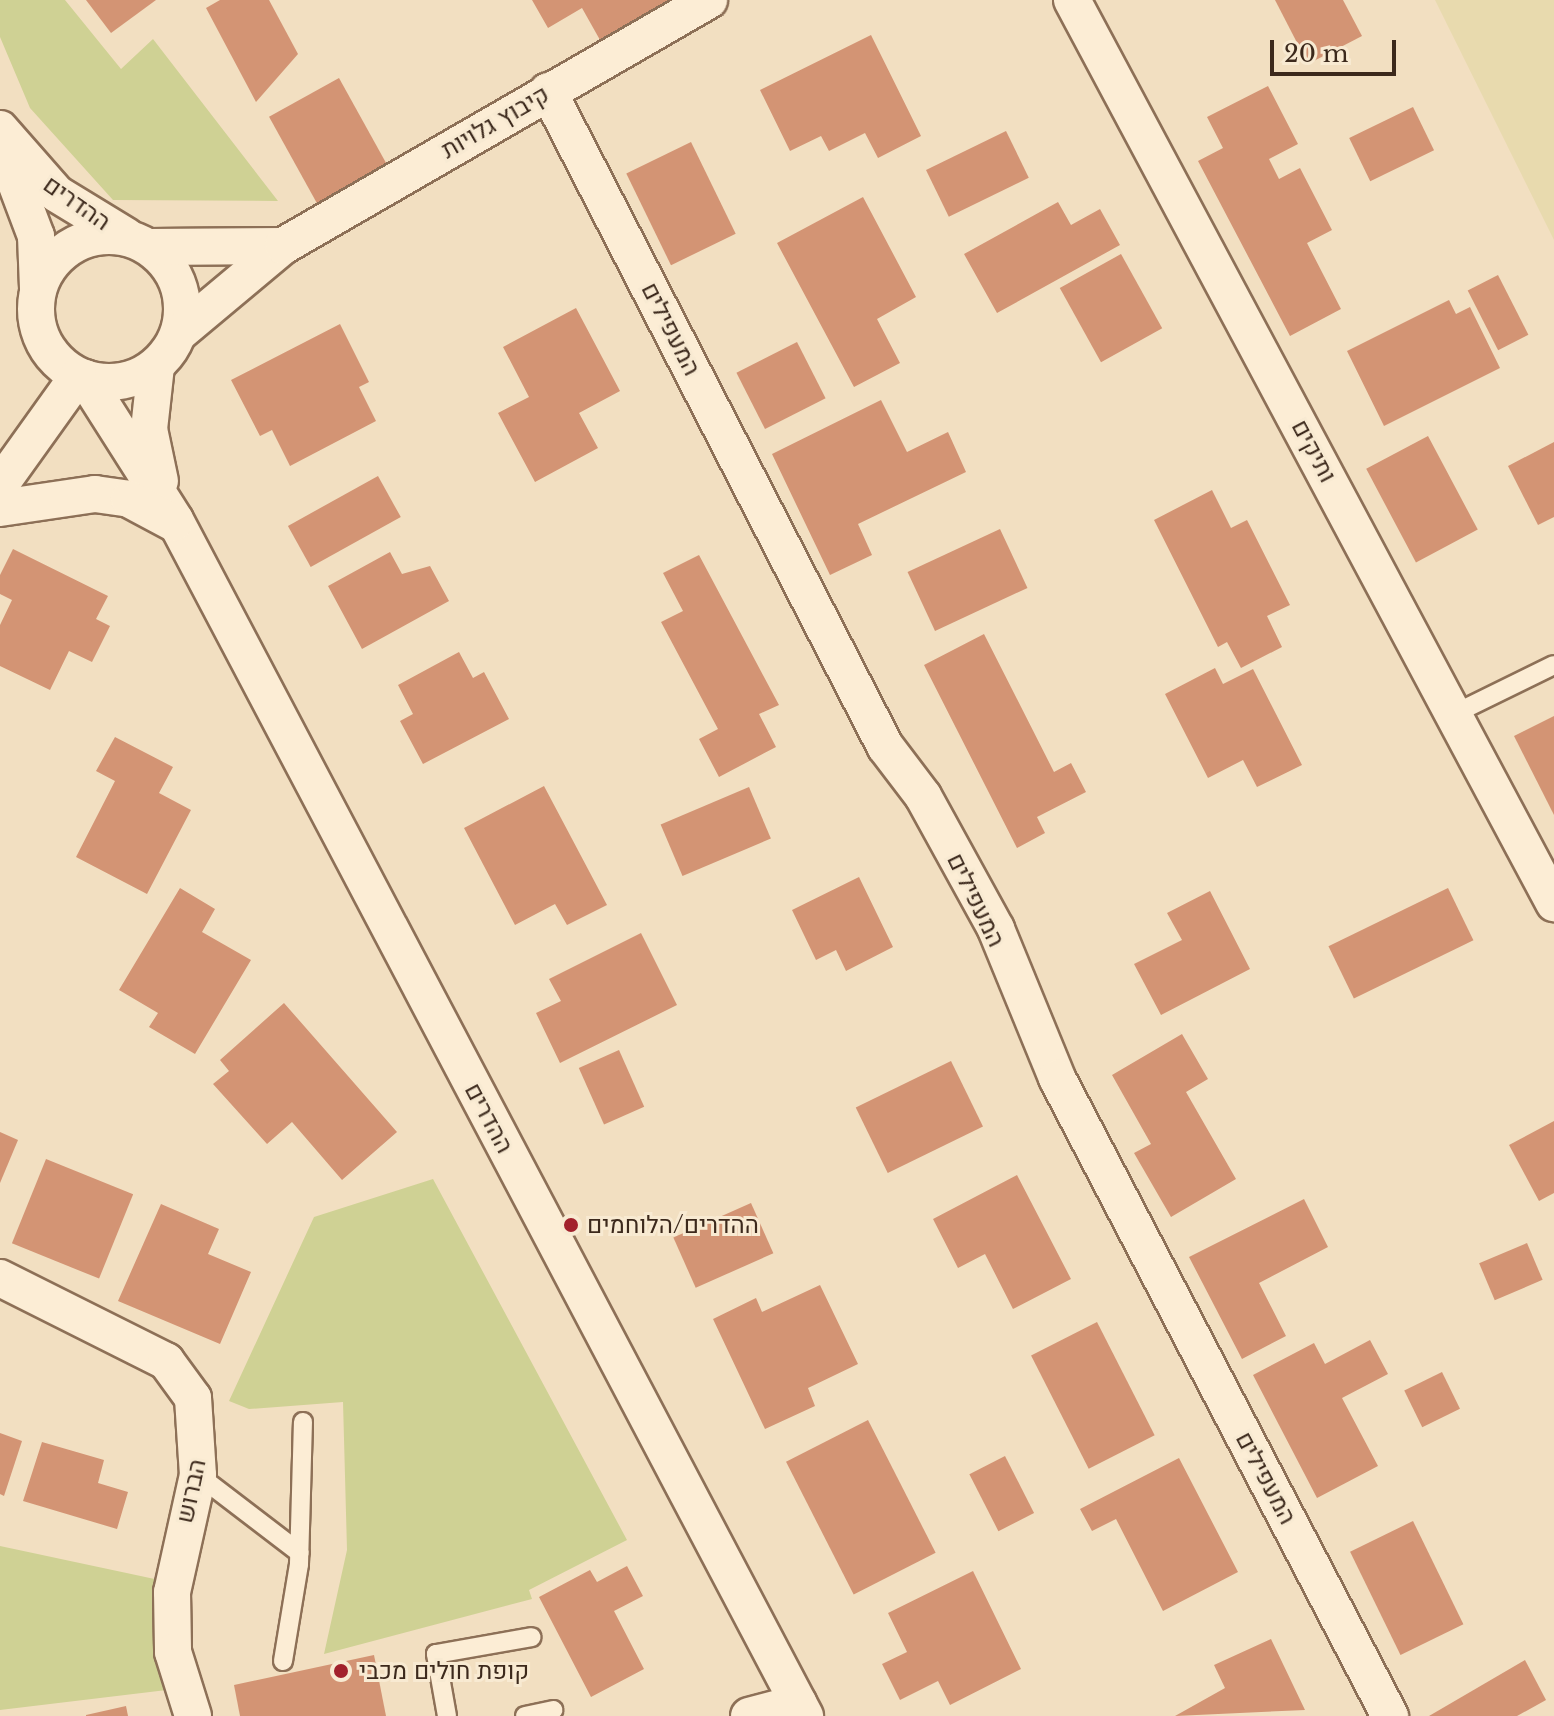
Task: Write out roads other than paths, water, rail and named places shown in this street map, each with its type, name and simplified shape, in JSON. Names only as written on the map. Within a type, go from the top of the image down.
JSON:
[{"type":"street","name":"קיבוץ גלויות","points":[[179,333],[283,246],[709,0]]},
{"type":"street","name":"ותיקים","points":[[1072,0],[1554,903]]},
{"type":"street","name":"המעפילים","points":[[548,91],[885,746],[923,796],[996,929],[1057,1078],[1390,1716]]},
{"type":"street","name":"ההדרים","points":[[0,129],[57,194],[139,242]]},
{"type":"street","name":"ההדרים","points":[[0,141],[36,236],[38,289]]},
{"type":"street","points":[[104,235],[139,242],[179,285],[179,333],[156,366],[121,382],[81,377],[47,349],[35,309],[38,289],[63,252],[104,235]]},
{"type":"street","name":"קיבוץ גלויות","points":[[139,242],[283,246]]},
{"type":"street","name":"ההדרים","points":[[156,366],[149,429],[176,523]]},
{"type":"street","name":"ההדרים","points":[[81,377],[176,523],[802,1710]]},
{"type":"street","points":[[0,485],[81,377]]},
{"type":"street","points":[[0,508],[95,494],[129,499],[176,523]]},
{"type":"street","name":"הברוש","points":[[0,1278],[166,1361],[193,1398],[198,1475],[172,1592],[173,1652],[193,1716]]},
{"type":"street","points":[[749,1716],[802,1710]]},
{"type":"lane","points":[[1454,714],[1554,665]]},
{"type":"lane","points":[[283,1661],[300,1553],[303,1422]]},
{"type":"lane","points":[[198,1475],[300,1553]]},
{"type":"lane","points":[[447,1716],[436,1654],[532,1637]]},
{"type":"lane","points":[[525,1716],[553,1710]]},
{"type":"place","name":"ההדרים/הלוחמים","points":[[571,1225]]},
{"type":"place","name":"קופת חולים מכבי","points":[[341,1671]]}]
